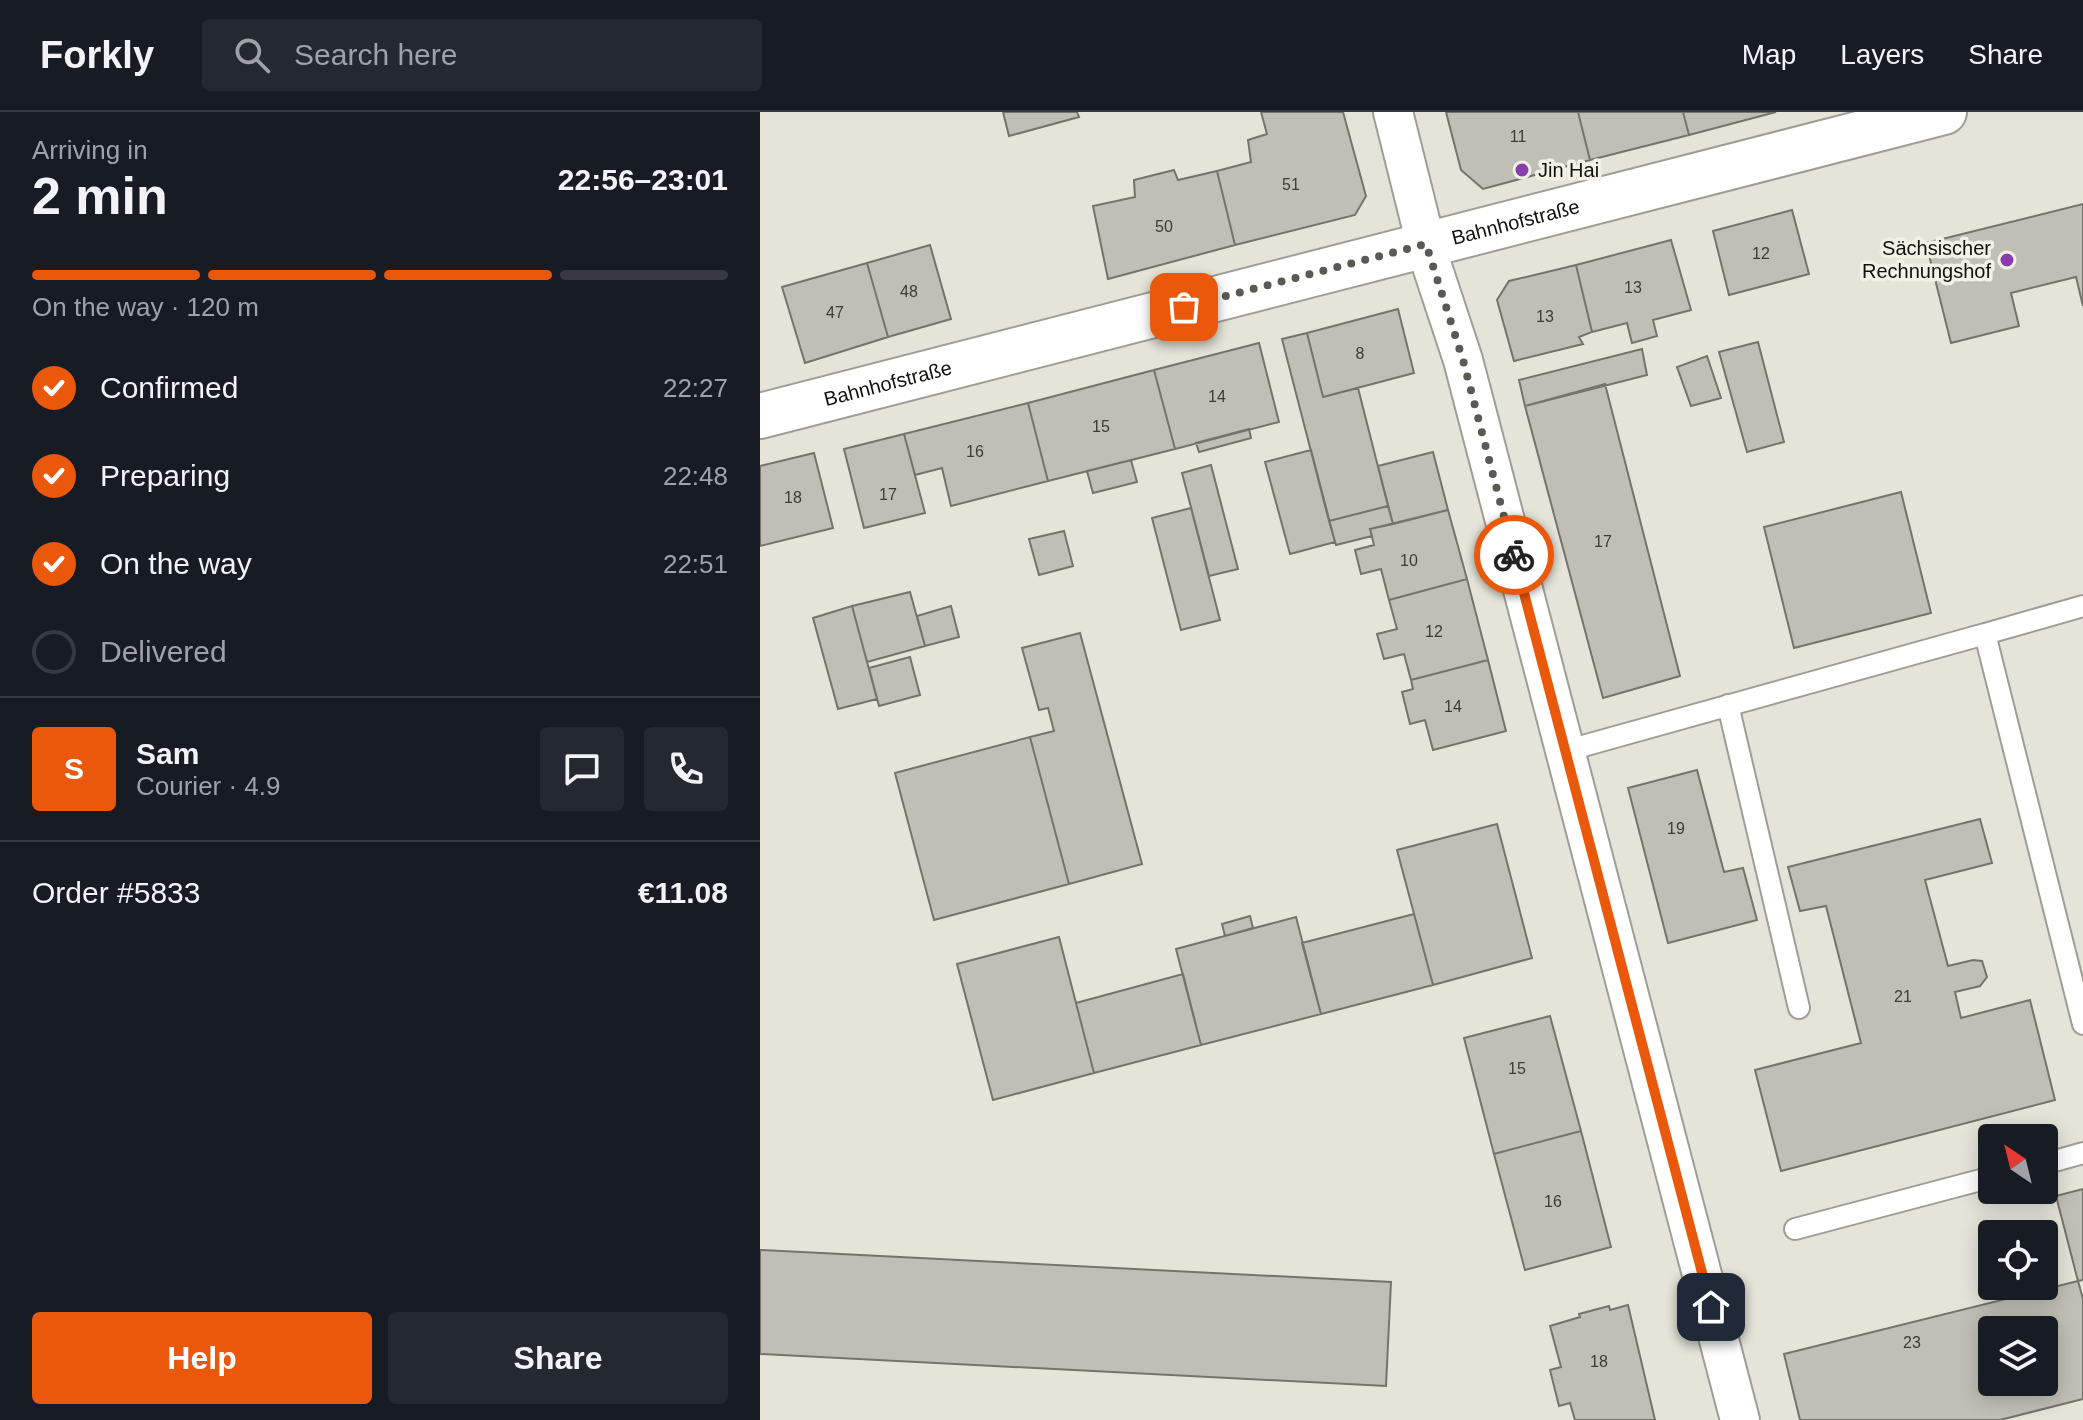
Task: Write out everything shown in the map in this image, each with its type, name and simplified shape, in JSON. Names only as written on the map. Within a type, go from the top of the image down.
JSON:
[{"type":"main road","name":"Bahnhofstraße","points":[[760,416],[1944,112]]},
{"type":"street","points":[[1393,112],[1426,244],[1463,360],[1740,1420]]},
{"type":"lane","points":[[1565,751],[2083,606]]},
{"type":"lane","points":[[1985,634],[2083,1024]]},
{"type":"lane","points":[[1728,705],[1799,1008]]},
{"type":"lane","points":[[2058,1160],[2083,1153]]},
{"type":"lane","points":[[1795,1229],[1978,1181]]},
{"type":"building","points":[[1003,112],[1077,112],[1079,117],[1009,136]]},
{"type":"building","points":[[1261,112],[1343,112],[1366,196],[1355,215],[1235,245],[1217,171],[1251,162],[1248,140],[1267,134]]},
{"type":"building","points":[[1446,112],[1578,112],[1590,160],[1483,189],[1461,170]]},
{"type":"building","points":[[1578,112],[1683,112],[1689,135],[1590,160]]},
{"type":"building","points":[[1683,112],[1776,112],[1689,135]]},
{"type":"building","points":[[1174,170],[1178,180],[1217,171],[1235,245],[1108,279],[1093,206],[1135,197],[1134,180]]},
{"type":"building","name":"Sächsischer Rechnungshof","points":[[2083,204],[2083,306],[2076,277],[2011,293],[2019,326],[1951,343],[1926,243]]},
{"type":"building","points":[[1792,210],[1809,274],[1729,295],[1713,231]]},
{"type":"building","points":[[1671,240],[1691,310],[1653,320],[1657,336],[1632,343],[1627,323],[1592,332],[1576,265]]},
{"type":"building","points":[[930,245],[951,319],[888,337],[867,263]]},
{"type":"building","points":[[867,263],[888,337],[805,363],[782,287]]},
{"type":"building","points":[[1576,265],[1592,332],[1579,337],[1583,344],[1514,361],[1497,300],[1509,281]]},
{"type":"building","points":[[1398,309],[1414,373],[1323,397],[1307,333]]},
{"type":"building","points":[[1307,333],[1323,397],[1358,388],[1388,506],[1329,521],[1282,339]]},
{"type":"building","points":[[1758,342],[1784,442],[1747,452],[1719,352]]},
{"type":"building","points":[[1259,343],[1279,422],[1175,449],[1154,370]]},
{"type":"building","points":[[1642,349],[1647,375],[1525,406],[1519,380]]},
{"type":"building","points":[[1707,356],[1721,398],[1691,406],[1677,367]]},
{"type":"building","points":[[1154,370],[1175,449],[1048,481],[1028,403]]},
{"type":"building","points":[[1605,384],[1680,676],[1603,698],[1525,406]]},
{"type":"building","points":[[1028,403],[1048,481],[951,506],[942,468],[915,475],[904,434]]},
{"type":"building","points":[[1249,429],[1251,438],[1199,452],[1196,443]]},
{"type":"building","points":[[904,434],[925,513],[864,528],[844,449]]},
{"type":"building","points":[[1311,450],[1335,542],[1290,554],[1265,462]]},
{"type":"building","points":[[1433,452],[1448,510],[1393,524],[1378,466]]},
{"type":"building","points":[[814,453],[833,528],[760,546],[760,466]]},
{"type":"building","points":[[1131,460],[1137,482],[1093,493],[1087,471]]},
{"type":"building","points":[[1211,465],[1238,569],[1209,576],[1182,473]]},
{"type":"building","points":[[1901,492],[1931,613],[1794,648],[1764,527]]},
{"type":"building","points":[[1388,506],[1393,524],[1370,529],[1372,536],[1336,545],[1329,521]]},
{"type":"building","points":[[1191,508],[1220,620],[1181,630],[1152,518]]},
{"type":"building","points":[[1448,510],[1467,579],[1389,600],[1381,569],[1361,574],[1355,550],[1374,545],[1370,529]]},
{"type":"building","points":[[1064,531],[1073,566],[1039,575],[1029,539]]},
{"type":"building","points":[[1467,579],[1488,660],[1411,680],[1404,654],[1384,659],[1377,634],[1397,629],[1389,600]]},
{"type":"building","points":[[910,592],[925,646],[867,662],[852,606]]},
{"type":"building","points":[[852,606],[877,699],[838,709],[813,618]]},
{"type":"building","points":[[951,606],[959,637],[925,646],[917,616]]},
{"type":"building","points":[[1080,633],[1142,864],[1069,884],[1030,737],[1054,731],[1048,708],[1039,710],[1022,648]]},
{"type":"building","points":[[910,657],[920,695],[879,706],[869,668]]},
{"type":"building","points":[[1488,660],[1506,731],[1433,750],[1425,720],[1410,724],[1402,692],[1413,689],[1411,680]]},
{"type":"building","points":[[1030,737],[1069,884],[934,920],[895,773]]},
{"type":"building","points":[[1697,770],[1724,872],[1743,868],[1757,920],[1668,943],[1628,788]]},
{"type":"building","points":[[1980,819],[1992,863],[1925,880],[1948,966],[1982,961],[1987,977],[1980,986],[1955,992],[1961,1018],[2030,1000],[2055,1100],[1781,1171],[1755,1070],[1861,1043],[1826,906],[1800,911],[1788,867]]},
{"type":"building","points":[[1497,824],[1532,958],[1433,985],[1397,850]]},
{"type":"building","points":[[1414,914],[1433,985],[1321,1014],[1302,943]]},
{"type":"building","points":[[1250,916],[1253,928],[1225,936],[1222,924]]},
{"type":"building","points":[[1296,917],[1321,1014],[1201,1045],[1176,949]]},
{"type":"building","points":[[1059,937],[1094,1073],[993,1100],[957,964]]},
{"type":"building","points":[[1183,974],[1201,1045],[1094,1073],[1076,1003]]},
{"type":"building","points":[[1550,1016],[1581,1131],[1494,1154],[1464,1038]]},
{"type":"building","points":[[1581,1131],[1611,1247],[1525,1270],[1494,1154]]},
{"type":"building","points":[[2083,1189],[2083,1280],[2078,1281],[2058,1195]]},
{"type":"building","points":[[760,1250],[1391,1282],[1386,1386],[760,1354]]},
{"type":"building","points":[[2078,1281],[2083,1299],[2083,1399],[2000,1420],[1800,1420],[1784,1354],[2001,1300],[2058,1300],[2058,1286]]},
{"type":"building","points":[[1628,1305],[1655,1420],[1575,1420],[1570,1403],[1559,1406],[1550,1370],[1561,1367],[1550,1326],[1580,1317],[1579,1314],[1609,1306],[1610,1310]]},
{"type":"way so far","points":[[1184,307],[1426,244],[1463,360],[1514,555]]},
{"type":"place","name":"Jin Hai","points":[[1522,170]]},
{"type":"place","name":"Sächsischer Rechnungshof","points":[[2007,260]]},
{"type":"route","points":[[1514,555],[1711,1307]]}]
